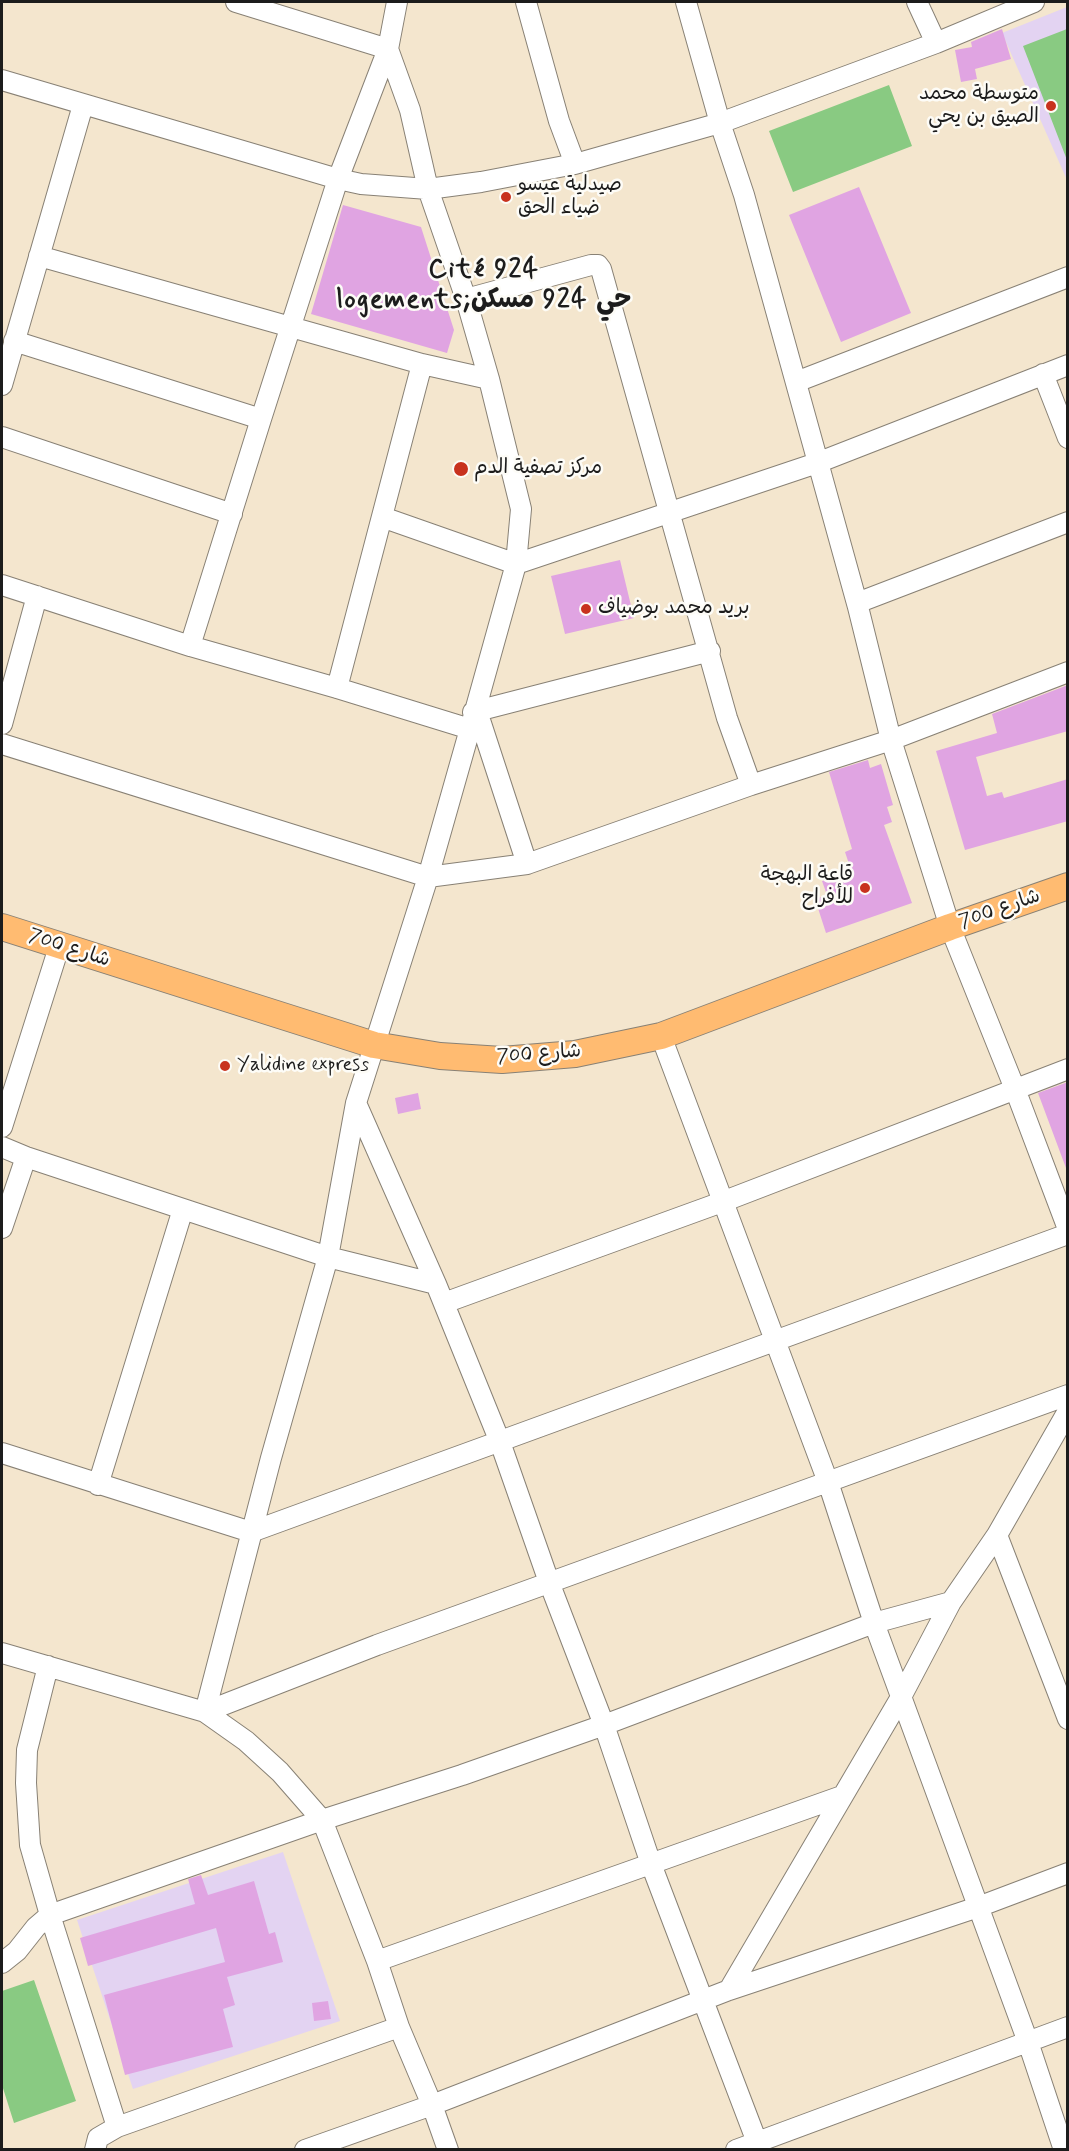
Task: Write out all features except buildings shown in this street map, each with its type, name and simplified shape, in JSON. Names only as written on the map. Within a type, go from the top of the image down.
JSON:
[{"type":"main road","name":"شارع 700","points":[[2,927],[59,947],[374,1045],[440,1056],[502,1060],[575,1054],[661,1036],[950,927],[1068,886]]},
{"type":"street","points":[[236,2],[388,49]]},
{"type":"street","points":[[190,646],[338,179],[388,49],[397,2]]},
{"type":"street","points":[[526,2],[559,121],[575,164]]},
{"type":"street","points":[[686,2],[720,123],[744,195],[796,382],[857,603],[891,740],[950,927],[1016,1089],[1068,1229]]},
{"type":"street","points":[[916,2],[936,43]]},
{"type":"street","points":[[2,80],[338,179],[361,184],[429,189],[481,182],[575,164],[720,123],[936,43],[1034,2]]},
{"type":"street","points":[[205,1712],[251,1532],[328,1257],[356,1103],[429,877],[516,564],[521,509],[489,379],[466,299],[429,189],[410,110],[388,49]]},
{"type":"street","points":[[2,385],[83,105]]},
{"type":"street","points":[[39,256],[422,364],[489,379]]},
{"type":"street","points":[[466,299],[598,265],[602,269],[727,718],[751,785]]},
{"type":"street","points":[[796,382],[1068,277]]},
{"type":"street","points":[[15,341],[261,419]]},
{"type":"street","points":[[337,688],[422,364]]},
{"type":"street","points":[[382,517],[516,564],[817,463],[1068,365]]},
{"type":"street","points":[[1043,374],[1068,438]]},
{"type":"street","points":[[2,437],[232,514]]},
{"type":"street","points":[[857,603],[1068,522]]},
{"type":"street","points":[[2,585],[190,646],[337,688],[473,718],[710,651]]},
{"type":"street","points":[[2,724],[37,596]]},
{"type":"street","points":[[2,744],[429,877],[527,864],[751,785],[891,740],[1068,672]]},
{"type":"street","points":[[473,718],[527,864]]},
{"type":"street","points":[[2,1127],[59,947]]},
{"type":"street","points":[[661,1036],[828,1482],[874,1623],[1028,2042],[1064,2150]]},
{"type":"street","points":[[444,1303],[722,1202],[1068,1069]]},
{"type":"street","points":[[356,1103],[436,1284],[500,1442],[549,1582],[604,1725],[651,1864],[758,2146]]},
{"type":"street","points":[[2,1147],[26,1157],[328,1257],[436,1284]]},
{"type":"street","points":[[2,1228],[26,1157]]},
{"type":"street","points":[[98,1485],[183,1209]]},
{"type":"street","points":[[2,1454],[251,1532],[1068,1234]]},
{"type":"street","points":[[205,1712],[549,1582],[1068,1395]]},
{"type":"street","points":[[729,1990],[901,1697],[951,1602],[996,1534],[1068,1411]]},
{"type":"street","points":[[996,1534],[1068,1719]]},
{"type":"street","points":[[2,1963],[17,1950],[36,1926],[50,1915],[604,1725],[874,1623],[951,1602]]},
{"type":"street","points":[[2,1653],[205,1712],[246,1741],[280,1772],[322,1820],[377,1961],[399,2027],[448,2150]]},
{"type":"street","points":[[48,1666],[27,1750],[26,1783],[30,1845],[117,2127]]},
{"type":"street","points":[[377,1961],[842,1796]]},
{"type":"street","points":[[305,2150],[432,2105],[729,1990],[978,1907],[1068,1874]]},
{"type":"street","points":[[95,2150],[94,2146],[98,2138],[117,2127],[399,2027]]},
{"type":"street","points":[[736,2150],[758,2146],[1068,2027]]},
{"type":"shaded area","name":"متوسطة محمد الصيق بن يحي","points":[[1067,7],[1067,180],[1002,33]]},
{"type":"shaded area","points":[[283,1852],[340,2021],[133,2089],[77,1920]]},
{"type":"green space","points":[[1067,29],[1067,160],[1023,46]]},
{"type":"green space","points":[[889,85],[912,146],[793,192],[769,131]]},
{"type":"green space","points":[[34,1980],[76,2101],[14,2123],[2,2085],[2,1991]]},
{"type":"place","name":"متوسطة محمد الصيق بن يحي","points":[[1051,106]]},
{"type":"place","name":"صيدلية عيسو ضياء الحق","points":[[506,197]]},
{"type":"place","name":"مركز تصفية الدم","points":[[461,469]]},
{"type":"place","name":"بريد محمد بوضياف","points":[[586,609]]},
{"type":"place","name":"قاعة البهجة للأفراح","points":[[865,888]]},
{"type":"place","name":"Yalidine express","points":[[225,1066]]},
{"type":"district","name":"Cité 924 logements;حي 924 مسكن","points":[[484,287]]}]
